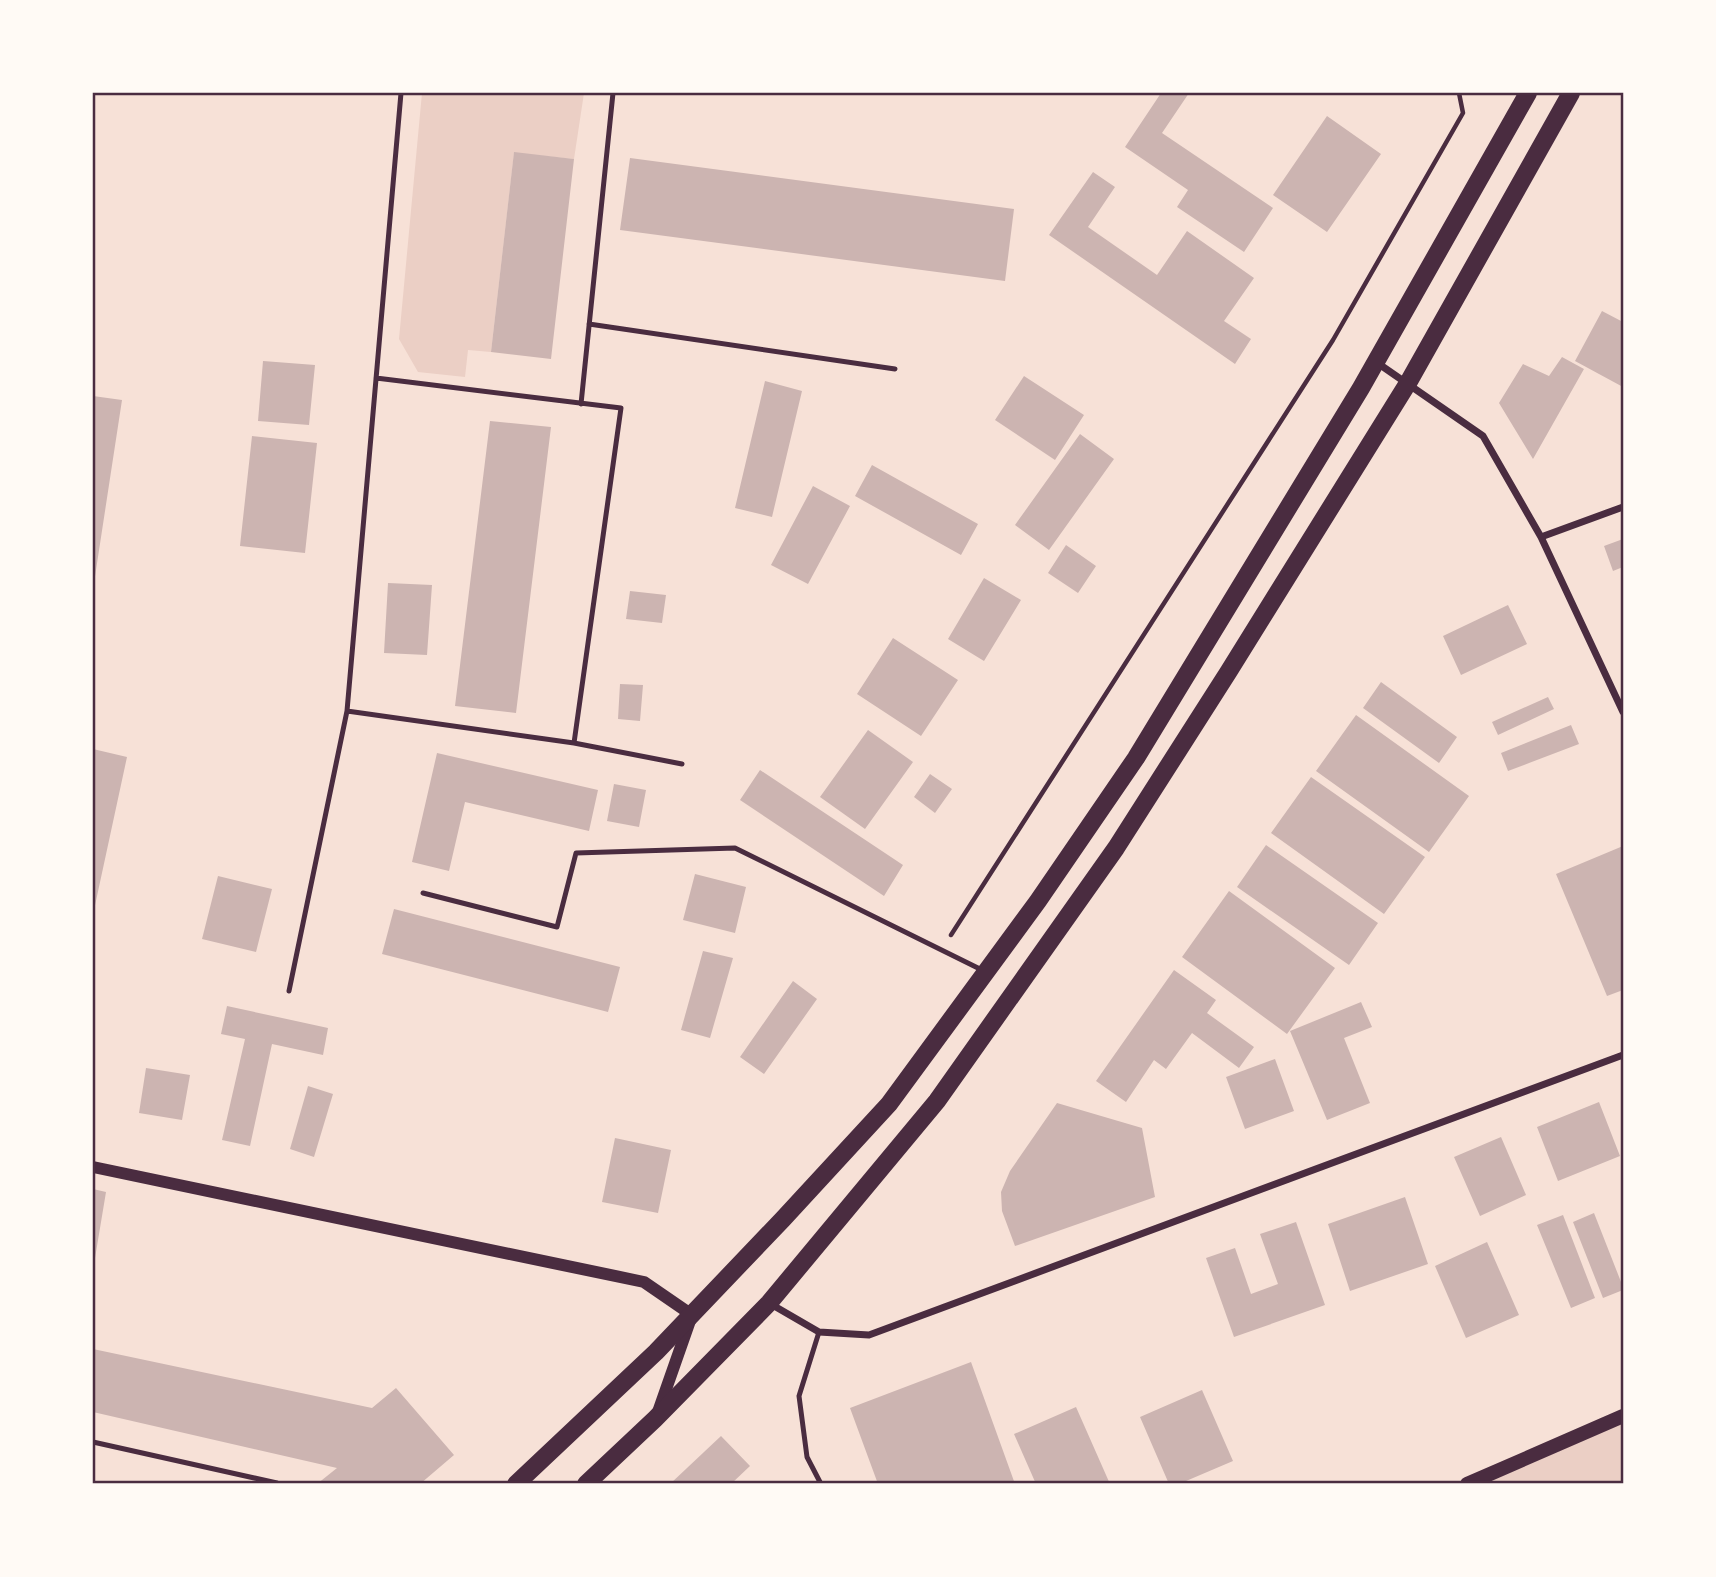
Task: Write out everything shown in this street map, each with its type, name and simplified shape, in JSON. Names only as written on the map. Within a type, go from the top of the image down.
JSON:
[{"type":"main road","points":[[516,1484],[692,1315],[889,1104],[1038,901],[1136,758],[1376,362],[1528,93]]},
{"type":"main road","points":[[586,1484],[655,1419],[769,1303],[937,1101],[1116,848],[1408,383],[1570,93]]},
{"type":"main road","points":[[1467,1484],[1623,1416]]},
{"type":"street","points":[[1376,362],[1483,436],[1541,537],[1623,712]]},
{"type":"street","points":[[1541,537],[1623,507]]},
{"type":"street","points":[[769,1303],[820,1332],[869,1335],[1623,1055]]},
{"type":"street","points":[[93,1167],[645,1282],[692,1315],[655,1419]]},
{"type":"lane","points":[[289,991],[347,711],[401,93]]},
{"type":"lane","points":[[581,404],[613,93]]},
{"type":"lane","points":[[589,324],[895,369]]},
{"type":"lane","points":[[376,378],[621,408],[574,743]]},
{"type":"lane","points":[[347,711],[574,743],[682,764]]},
{"type":"lane","points":[[423,893],[557,927],[576,853],[735,848],[985,971]]},
{"type":"lane","points":[[820,1332],[799,1396],[807,1457],[821,1484]]},
{"type":"lane","points":[[93,1441],[277,1483]]},
{"type":"path","points":[[942,950],[1332,340],[1464,113],[1459,93]]},
{"type":"shaded area","points":[[422,93],[584,93],[574,159],[514,153],[491,352],[468,350],[465,377],[418,372],[399,339]]},
{"type":"shaded area","points":[[1623,1423],[1623,1484],[1484,1484]]},
{"type":"building","points":[[1161,93],[1189,93],[1162,133],[1273,208],[1244,252],[1177,207],[1188,190],[1125,147]]},
{"type":"building","points":[[1327,116],[1381,154],[1327,232],[1273,195]]},
{"type":"building","points":[[514,152],[574,159],[551,359],[491,352]]},
{"type":"building","points":[[630,158],[1014,209],[1005,281],[620,230]]},
{"type":"building","points":[[1093,172],[1115,187],[1088,227],[1157,275],[1187,231],[1254,278],[1224,321],[1251,339],[1235,364],[1049,235]]},
{"type":"building","points":[[1602,311],[1623,322],[1623,387],[1575,361]]},
{"type":"building","points":[[1562,357],[1584,369],[1533,459],[1499,403],[1523,364],[1549,376]]},
{"type":"building","points":[[263,361],[315,365],[309,425],[258,421]]},
{"type":"building","points":[[1024,376],[1084,415],[1055,460],[995,420]]},
{"type":"building","points":[[765,381],[802,391],[772,517],[735,508]]},
{"type":"building","points":[[93,396],[122,400],[94,583],[93,583]]},
{"type":"building","points":[[490,421],[551,427],[516,713],[455,706]]},
{"type":"building","points":[[1080,434],[1114,459],[1049,550],[1015,525]]},
{"type":"building","points":[[252,436],[317,443],[305,553],[240,546]]},
{"type":"building","points":[[872,465],[978,524],[961,555],[855,496]]},
{"type":"building","points":[[813,486],[850,506],[808,584],[771,565]]},
{"type":"building","points":[[1623,539],[1623,567],[1613,571],[1604,546]]},
{"type":"building","points":[[1066,545],[1096,566],[1078,593],[1048,573]]},
{"type":"building","points":[[984,578],[1021,600],[984,661],[948,639]]},
{"type":"building","points":[[388,583],[432,585],[427,655],[384,653]]},
{"type":"building","points":[[630,591],[666,595],[662,623],[626,619]]},
{"type":"building","points":[[1508,605],[1527,644],[1461,675],[1443,636]]},
{"type":"building","points":[[893,638],[958,680],[921,736],[857,694]]},
{"type":"building","points":[[1381,682],[1457,737],[1439,763],[1363,708]]},
{"type":"building","points":[[620,684],[643,685],[640,721],[618,719]]},
{"type":"building","points":[[1548,697],[1554,709],[1498,735],[1492,722]]},
{"type":"building","points":[[1356,715],[1469,796],[1429,852],[1316,771]]},
{"type":"building","points":[[1571,725],[1579,744],[1508,771],[1501,753]]},
{"type":"building","points":[[868,730],[913,762],[865,829],[820,797]]},
{"type":"building","points":[[93,749],[127,757],[94,910],[93,910]]},
{"type":"building","points":[[437,753],[598,790],[589,831],[465,802],[449,871],[412,862]]},
{"type":"building","points":[[760,770],[903,865],[884,896],[740,800]]},
{"type":"building","points":[[930,774],[952,789],[935,813],[914,797]]},
{"type":"building","points":[[1311,777],[1425,857],[1384,914],[1271,833]]},
{"type":"building","points":[[614,784],[646,790],[639,827],[607,821]]},
{"type":"building","points":[[1266,845],[1378,923],[1349,965],[1237,887]]},
{"type":"building","points":[[1623,846],[1623,990],[1607,996],[1556,874]]},
{"type":"building","points":[[695,874],[746,887],[735,933],[683,920]]},
{"type":"building","points":[[218,876],[272,889],[256,952],[202,939]]},
{"type":"building","points":[[1229,891],[1335,968],[1287,1034],[1182,957]]},
{"type":"building","points":[[394,909],[620,967],[608,1012],[382,954]]},
{"type":"building","points":[[703,951],[733,958],[710,1038],[681,1030]]},
{"type":"building","points":[[1174,970],[1216,1000],[1207,1013],[1254,1047],[1239,1068],[1192,1033],[1166,1069],[1154,1060],[1126,1102],[1096,1081]]},
{"type":"building","points":[[793,981],[817,999],[764,1074],[740,1057]]},
{"type":"building","points":[[1361,1002],[1372,1027],[1344,1038],[1370,1103],[1327,1120],[1290,1031]]},
{"type":"building","points":[[227,1006],[328,1028],[323,1055],[272,1044],[250,1146],[222,1140],[245,1039],[221,1034]]},
{"type":"building","points":[[1275,1059],[1294,1111],[1245,1129],[1226,1077]]},
{"type":"building","points":[[146,1068],[190,1075],[182,1120],[139,1113]]},
{"type":"building","points":[[308,1086],[333,1094],[314,1157],[290,1149]]},
{"type":"building","points":[[1599,1102],[1620,1156],[1558,1181],[1537,1127]]},
{"type":"building","points":[[1057,1103],[1142,1128],[1155,1197],[1015,1246],[1002,1211],[1001,1192],[1010,1171]]},
{"type":"building","points":[[1501,1137],[1526,1195],[1480,1216],[1454,1157]]},
{"type":"building","points":[[615,1138],[671,1150],[658,1213],[602,1202]]},
{"type":"building","points":[[93,1189],[106,1192],[94,1264],[93,1264]]},
{"type":"building","points":[[1405,1197],[1428,1264],[1350,1291],[1328,1224]]},
{"type":"building","points":[[1594,1213],[1623,1287],[1623,1290],[1603,1298],[1573,1222]]},
{"type":"building","points":[[1563,1215],[1595,1298],[1571,1308],[1537,1225]]},
{"type":"building","points":[[1296,1222],[1325,1305],[1234,1337],[1206,1258],[1235,1248],[1251,1294],[1278,1284],[1260,1234]]},
{"type":"building","points":[[1487,1242],[1519,1315],[1466,1338],[1435,1266]]},
{"type":"building","points":[[93,1349],[372,1408],[396,1388],[454,1455],[420,1484],[317,1484],[337,1468],[93,1412]]},
{"type":"building","points":[[971,1362],[1015,1484],[878,1484],[850,1408]]},
{"type":"building","points":[[1202,1390],[1233,1461],[1179,1484],[1169,1484],[1140,1417]]},
{"type":"building","points":[[1076,1407],[1110,1484],[1036,1484],[1014,1434]]},
{"type":"building","points":[[721,1436],[750,1466],[731,1484],[670,1484]]}]
